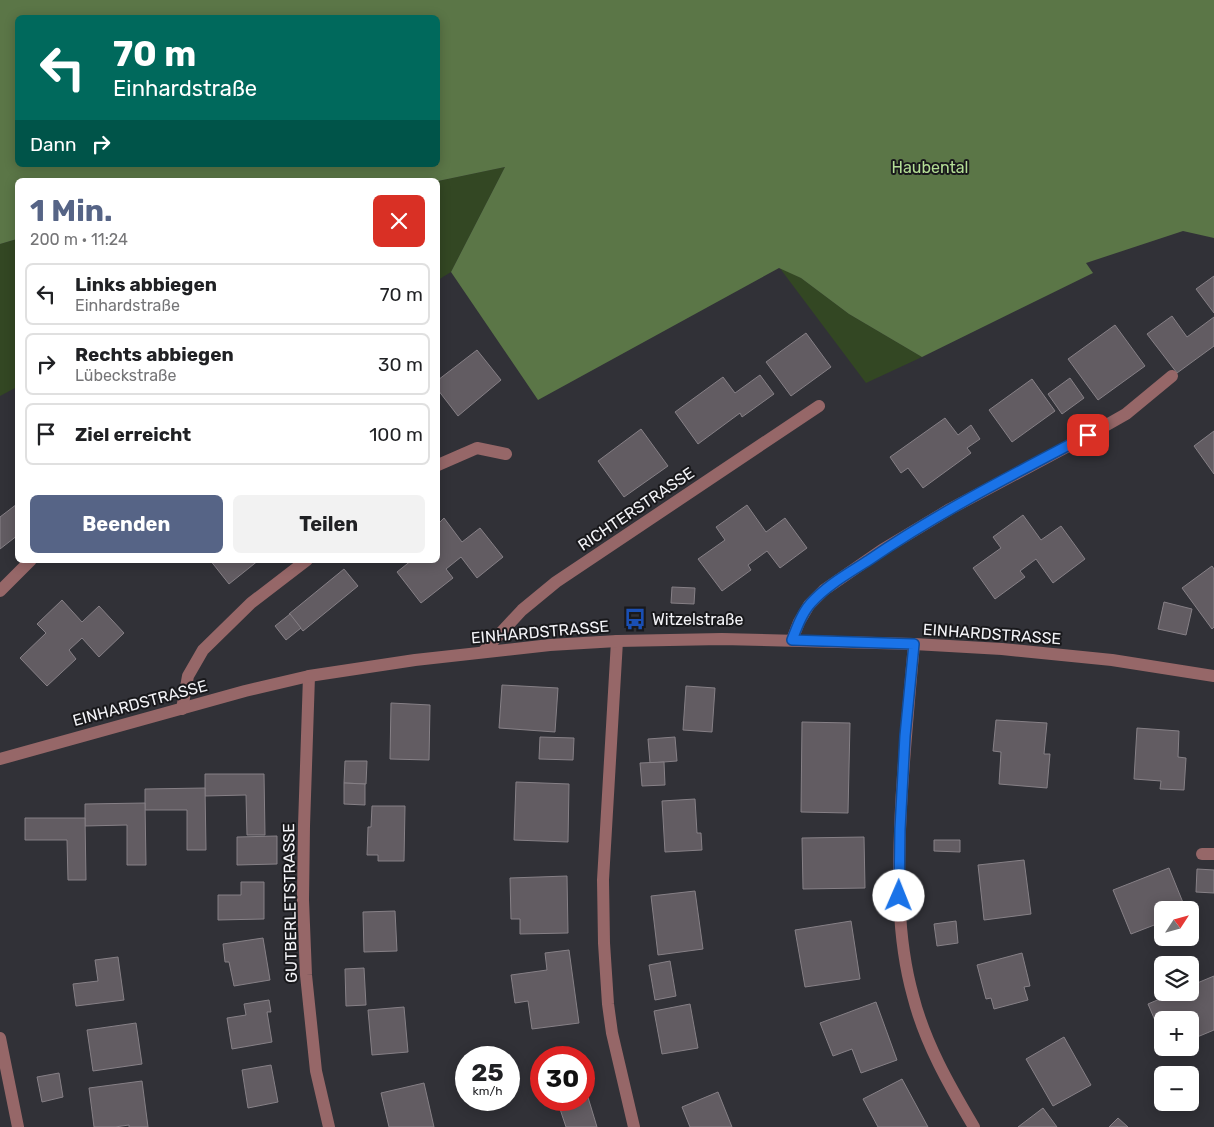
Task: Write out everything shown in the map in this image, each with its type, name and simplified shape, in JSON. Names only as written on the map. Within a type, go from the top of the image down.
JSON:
[{"type":"street","points":[[792,640],[798,622],[809,605],[824,590],[882,550],[950,509],[1126,414],[1172,376]]},
{"type":"street","name":"RICHTERSTRASSE","points":[[483,652],[522,610],[556,582],[819,406]]},
{"type":"street","points":[[440,464],[477,448],[506,454]]},
{"type":"street","points":[[0,591],[28,563]]},
{"type":"street","points":[[182,709],[188,676],[203,650],[251,603],[303,563]]},
{"type":"street","name":"EINHARDSTRASSE","points":[[0,759],[245,691],[309,676],[415,660],[550,645],[617,641],[722,639],[914,644],[1002,649],[1103,659],[1214,676]]},
{"type":"street","points":[[617,641],[603,880],[604,942],[612,1034],[634,1127]]},
{"type":"street","points":[[914,644],[905,736],[900,829],[900,929],[905,964],[923,1029],[936,1060],[974,1127]]},
{"type":"street","name":"GUTBERLETSTRASSE","points":[[309,676],[303,900],[306,975],[316,1072],[329,1127]]},
{"type":"street","points":[[0,1038],[18,1127]]},
{"type":"green space","name":"Haubental","points":[[0,0],[1214,0],[1214,238],[1183,231],[1086,263],[1093,273],[922,357],[849,314],[801,278],[779,268],[538,400],[451,272],[505,167],[440,181],[440,178],[15,178],[15,240],[0,244]]},
{"type":"green space","points":[[505,167],[451,272],[440,279],[440,181]]},
{"type":"green space","points":[[15,240],[15,388],[0,396],[0,244]]},
{"type":"green space","points":[[779,267],[801,278],[849,314],[922,357],[866,383]]},
{"type":"building","points":[[1214,276],[1214,313],[1196,289]]},
{"type":"building","points":[[1172,316],[1187,337],[1214,317],[1214,346],[1177,373],[1147,334]]},
{"type":"building","points":[[1115,325],[1145,366],[1098,400],[1068,359]]},
{"type":"building","points":[[806,333],[831,367],[791,396],[766,362]]},
{"type":"building","points":[[477,350],[501,380],[458,416],[440,393],[440,378]]},
{"type":"building","points":[[760,375],[774,394],[742,417],[740,413],[698,444],[675,412],[723,377],[735,393]]},
{"type":"building","points":[[1070,378],[1084,398],[1062,414],[1048,394]]},
{"type":"building","points":[[1032,379],[1055,411],[1012,442],[989,410]]},
{"type":"building","points":[[945,418],[958,435],[971,425],[980,439],[967,448],[971,453],[923,488],[908,468],[901,473],[890,457]]},
{"type":"building","points":[[641,429],[668,466],[624,497],[598,461]]},
{"type":"building","points":[[1214,431],[1214,474],[1194,446]]},
{"type":"building","points":[[747,505],[766,532],[785,518],[807,548],[780,568],[767,551],[748,565],[751,570],[722,591],[698,559],[725,540],[716,527]]},
{"type":"building","points":[[15,506],[15,537],[0,549],[0,517]]},
{"type":"building","points":[[1023,515],[1041,540],[1061,526],[1085,559],[1053,583],[1036,559],[1020,571],[1025,577],[995,599],[973,568],[1001,548],[993,537]]},
{"type":"building","points":[[444,518],[462,542],[480,528],[503,557],[477,578],[461,557],[446,569],[453,578],[421,603],[397,572],[408,563],[440,563],[440,522]]},
{"type":"building","points":[[212,563],[255,563],[229,584]]},
{"type":"building","points":[[1212,566],[1214,569],[1214,627],[1212,629],[1182,588]]},
{"type":"building","points":[[344,569],[358,586],[303,631],[289,614]]},
{"type":"building","points":[[672,587],[695,588],[694,604],[671,603]]},
{"type":"building","points":[[62,600],[82,622],[99,606],[124,633],[99,657],[82,638],[69,650],[76,659],[47,686],[20,658],[46,633],[37,624]]},
{"type":"building","points":[[1164,602],[1192,609],[1186,635],[1158,629]]},
{"type":"building","points":[[290,614],[301,628],[286,640],[275,626]]},
{"type":"building","points":[[502,685],[558,688],[555,732],[499,728]]},
{"type":"building","points":[[686,686],[715,688],[712,732],[683,730]]},
{"type":"building","points":[[391,703],[430,705],[429,760],[390,759]]},
{"type":"building","points":[[996,720],[1047,723],[1044,754],[1050,754],[1047,788],[999,784],[1001,752],[993,751]]},
{"type":"building","points":[[802,722],[850,723],[848,813],[801,812]]},
{"type":"building","points":[[1137,728],[1179,731],[1178,757],[1186,758],[1184,790],[1160,789],[1161,781],[1134,779]]},
{"type":"building","points":[[540,737],[574,738],[573,760],[539,759]]},
{"type":"building","points":[[675,737],[677,761],[650,763],[648,739]]},
{"type":"building","points":[[345,761],[367,761],[366,784],[344,783]]},
{"type":"building","points":[[664,762],[665,785],[642,786],[640,763]]},
{"type":"building","points":[[205,774],[264,774],[265,835],[247,835],[246,795],[205,796]]},
{"type":"building","points":[[516,782],[569,784],[568,842],[514,840]]},
{"type":"building","points":[[344,783],[365,784],[365,805],[344,804]]},
{"type":"building","points":[[205,788],[206,850],[187,850],[187,810],[145,810],[145,789]]},
{"type":"building","points":[[695,799],[697,833],[701,833],[702,850],[665,852],[662,801]]},
{"type":"building","points":[[145,803],[146,865],[127,865],[127,825],[85,826],[85,804]]},
{"type":"building","points":[[372,806],[405,806],[404,861],[378,861],[378,855],[367,855],[368,827],[371,827]]},
{"type":"building","points":[[25,818],[85,818],[86,880],[68,880],[67,840],[25,840]]},
{"type":"building","points":[[277,836],[277,864],[237,865],[237,837]]},
{"type":"building","points":[[864,837],[865,888],[803,889],[802,838]]},
{"type":"building","points":[[934,840],[960,840],[960,852],[934,851]]},
{"type":"building","points":[[1024,860],[1031,914],[984,920],[978,865]]},
{"type":"building","points":[[1169,868],[1182,901],[1154,901],[1154,925],[1131,934],[1113,890]]},
{"type":"building","points":[[1197,869],[1214,870],[1214,893],[1196,892]]},
{"type":"building","points":[[567,876],[568,933],[520,934],[520,919],[511,919],[510,878]]},
{"type":"building","points":[[241,882],[264,882],[264,919],[218,920],[218,895],[241,895]]},
{"type":"building","points":[[695,891],[703,949],[658,955],[651,896]]},
{"type":"building","points":[[395,911],[397,951],[364,952],[363,912]]},
{"type":"building","points":[[851,921],[860,979],[805,987],[795,930]]},
{"type":"building","points":[[956,921],[958,943],[937,946],[934,924]]},
{"type":"building","points":[[263,938],[270,980],[234,986],[229,962],[225,962],[223,944]]},
{"type":"building","points":[[569,950],[579,1023],[532,1029],[528,1001],[515,1003],[511,975],[547,970],[545,953]]},
{"type":"building","points":[[1022,953],[1030,986],[1024,987],[1028,1000],[994,1009],[991,998],[986,999],[977,965]]},
{"type":"building","points":[[118,957],[124,1000],[76,1006],[73,984],[98,981],[95,960]]},
{"type":"building","points":[[670,961],[676,996],[655,1000],[649,965]]},
{"type":"building","points":[[364,968],[366,1005],[346,1006],[345,969]]},
{"type":"building","points":[[1214,976],[1214,1030],[1199,1036],[1199,1011],[1154,1011],[1154,1018],[1148,1004],[1155,1001],[1199,1001],[1199,982]]},
{"type":"building","points":[[269,1000],[271,1012],[267,1012],[272,1042],[232,1049],[227,1018],[246,1015],[244,1004]]},
{"type":"building","points":[[876,1002],[897,1060],[861,1073],[852,1049],[833,1056],[820,1023]]},
{"type":"building","points":[[690,1004],[698,1048],[662,1054],[654,1011]]},
{"type":"building","points":[[404,1007],[408,1052],[372,1055],[368,1010]]},
{"type":"building","points":[[136,1023],[142,1064],[93,1071],[87,1030]]},
{"type":"building","points":[[1064,1037],[1091,1085],[1053,1106],[1026,1059]]},
{"type":"building","points":[[271,1065],[278,1102],[248,1108],[242,1070]]},
{"type":"building","points":[[59,1073],[63,1097],[42,1102],[37,1077]]},
{"type":"building","points":[[902,1079],[928,1127],[878,1127],[863,1099]]},
{"type":"building","points":[[142,1081],[148,1127],[129,1127],[129,1125],[94,1127],[89,1088]]},
{"type":"building","points":[[424,1083],[434,1127],[389,1127],[381,1093]]},
{"type":"building","points":[[718,1092],[732,1127],[690,1127],[682,1107]]},
{"type":"building","points":[[1043,1108],[1057,1127],[1018,1127]]},
{"type":"building","points":[[561,1111],[592,1111],[597,1127],[566,1127]]},
{"type":"building","points":[[1118,1118],[1128,1127],[1109,1127]]},
{"type":"place","name":"Witzelstraße","points":[[635,619]]},
{"type":"route","points":[[899,896],[900,829],[905,736],[914,644],[792,640],[798,622],[809,605],[824,590],[882,550],[950,509],[1088,435]]}]
